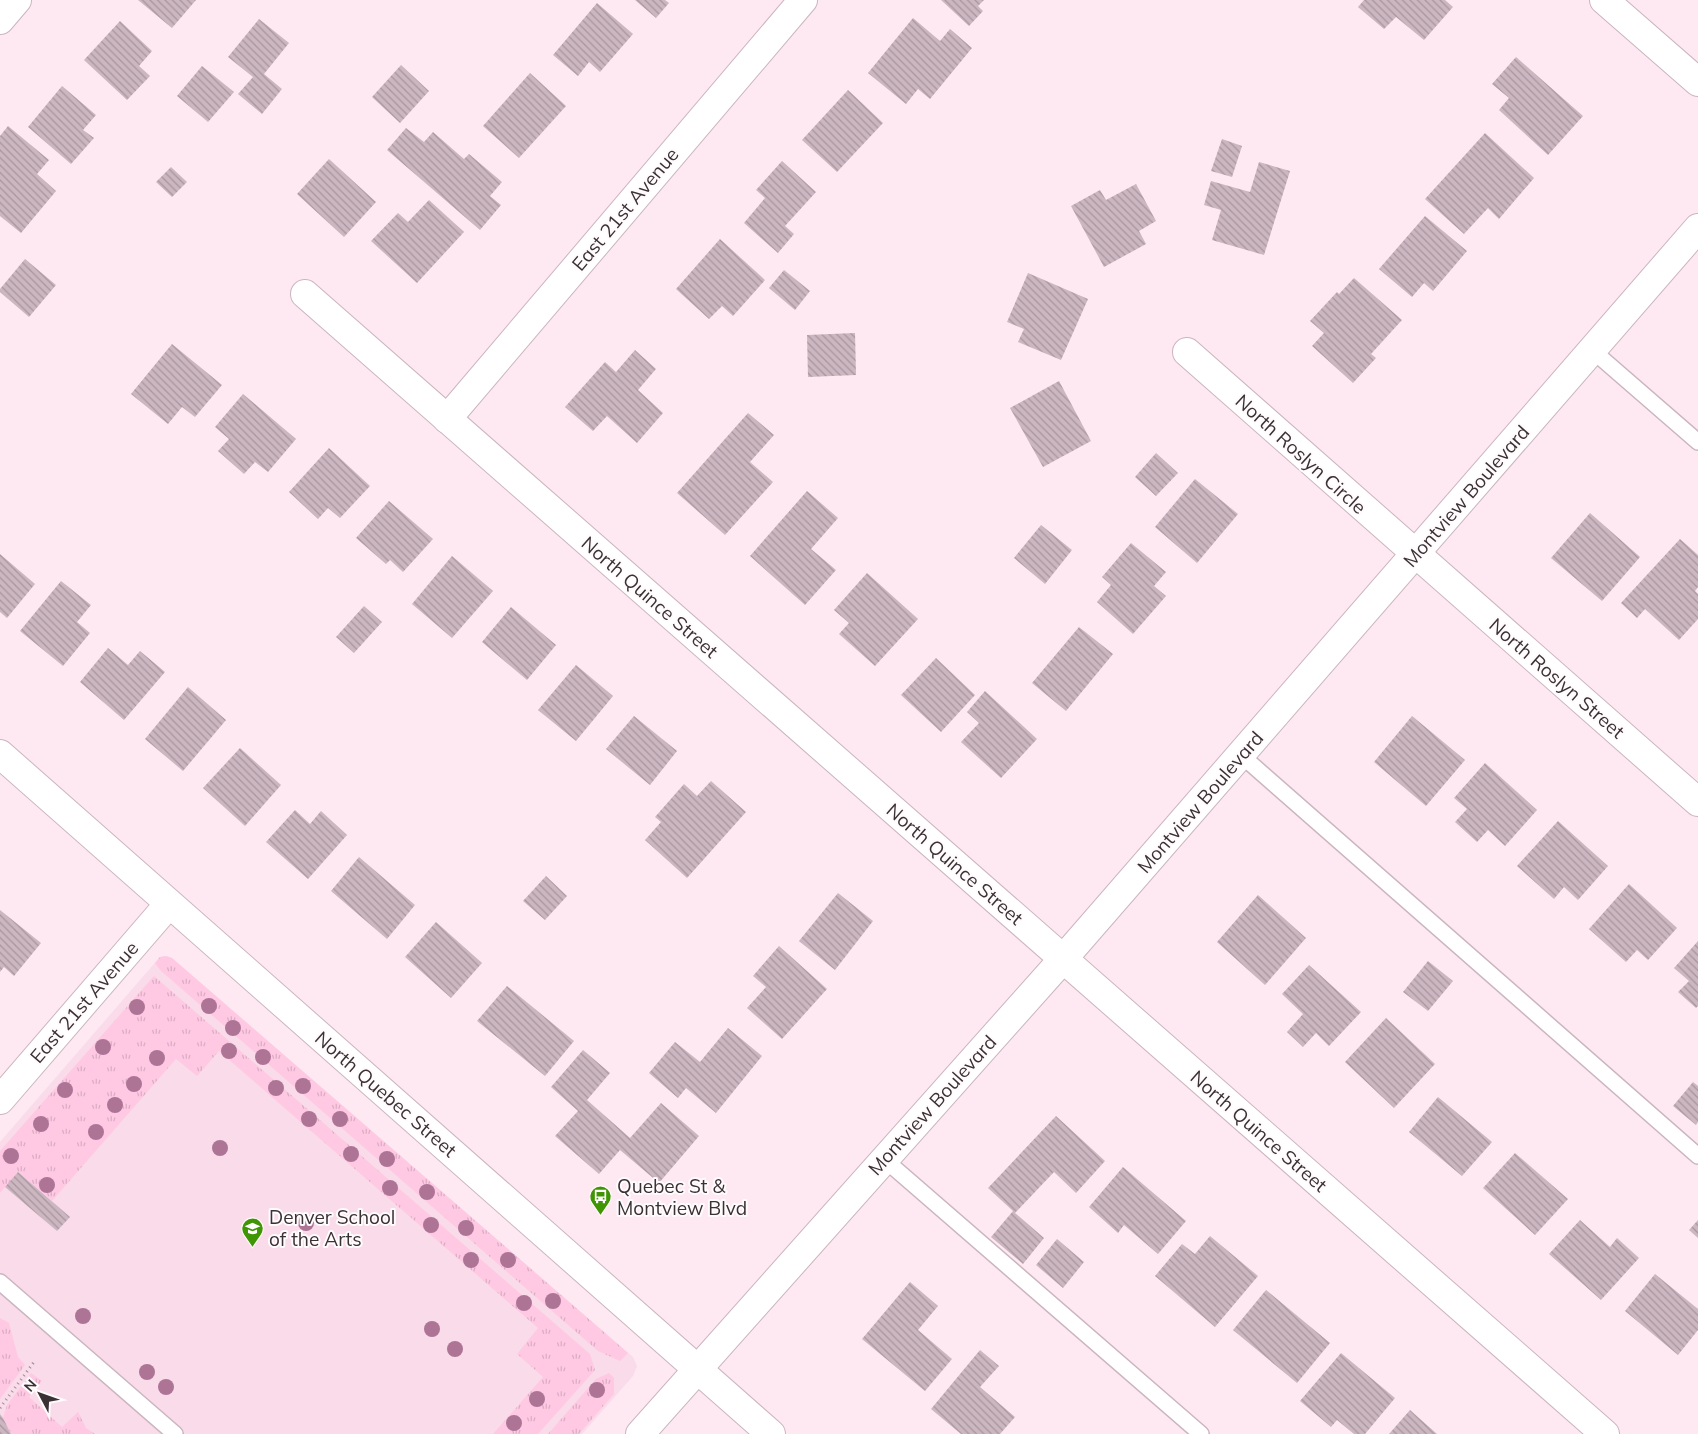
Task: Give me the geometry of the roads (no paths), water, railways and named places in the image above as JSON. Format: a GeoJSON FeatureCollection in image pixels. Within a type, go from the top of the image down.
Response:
{"type":"FeatureCollection","features":[{"type":"Feature","properties":{"kind":"street"},"geometry":{"type":"LineString","coordinates":[[0,20],[17,0]]}},
{"type":"Feature","properties":{"kind":"street","name":"East 21st Avenue"},"geometry":{"type":"LineString","coordinates":[[447,419],[804,0]]}},
{"type":"Feature","properties":{"kind":"street"},"geometry":{"type":"LineString","coordinates":[[1604,0],[1698,82]]}},
{"type":"Feature","properties":{"kind":"street","name":"Montview Boulevard"},"geometry":{"type":"LineString","coordinates":[[640,1434],[1063,959],[1698,228]]}},
{"type":"Feature","properties":{"kind":"street","name":"North Quince Street"},"geometry":{"type":"LineString","coordinates":[[305,294],[1605,1434]]}},
{"type":"Feature","properties":{"kind":"street","name":"North Roslyn Circle"},"geometry":{"type":"LineString","coordinates":[[1187,352],[1415,555]]}},
{"type":"Feature","properties":{"kind":"street","name":"North Roslyn Street"},"geometry":{"type":"LineString","coordinates":[[1415,555],[1698,802]]}},
{"type":"Feature","properties":{"kind":"street","name":"North Quebec Street"},"geometry":{"type":"LineString","coordinates":[[0,754],[771,1434]]}},
{"type":"Feature","properties":{"kind":"street","name":"East 21st Avenue"},"geometry":{"type":"LineString","coordinates":[[0,1100],[169,904]]}},
{"type":"Feature","properties":{"kind":"lane"},"geometry":{"type":"LineString","coordinates":[[1592,350],[1698,442]]}},
{"type":"Feature","properties":{"kind":"lane"},"geometry":{"type":"LineString","coordinates":[[1241,755],[1698,1156]]}},
{"type":"Feature","properties":{"kind":"lane"},"geometry":{"type":"LineString","coordinates":[[884,1159],[1201,1434]]}},
{"type":"Feature","properties":{"kind":"lane"},"geometry":{"type":"LineString","coordinates":[[0,1282],[175,1434]]}},
{"type":"Feature","properties":{"kind":"place","name":"Quebec St & Montview Blvd"},"geometry":{"type":"Point","coordinates":[601,1216]}},
{"type":"Feature","properties":{"kind":"place","name":"Denver School of the Arts"},"geometry":{"type":"Point","coordinates":[253,1247]}}]}
